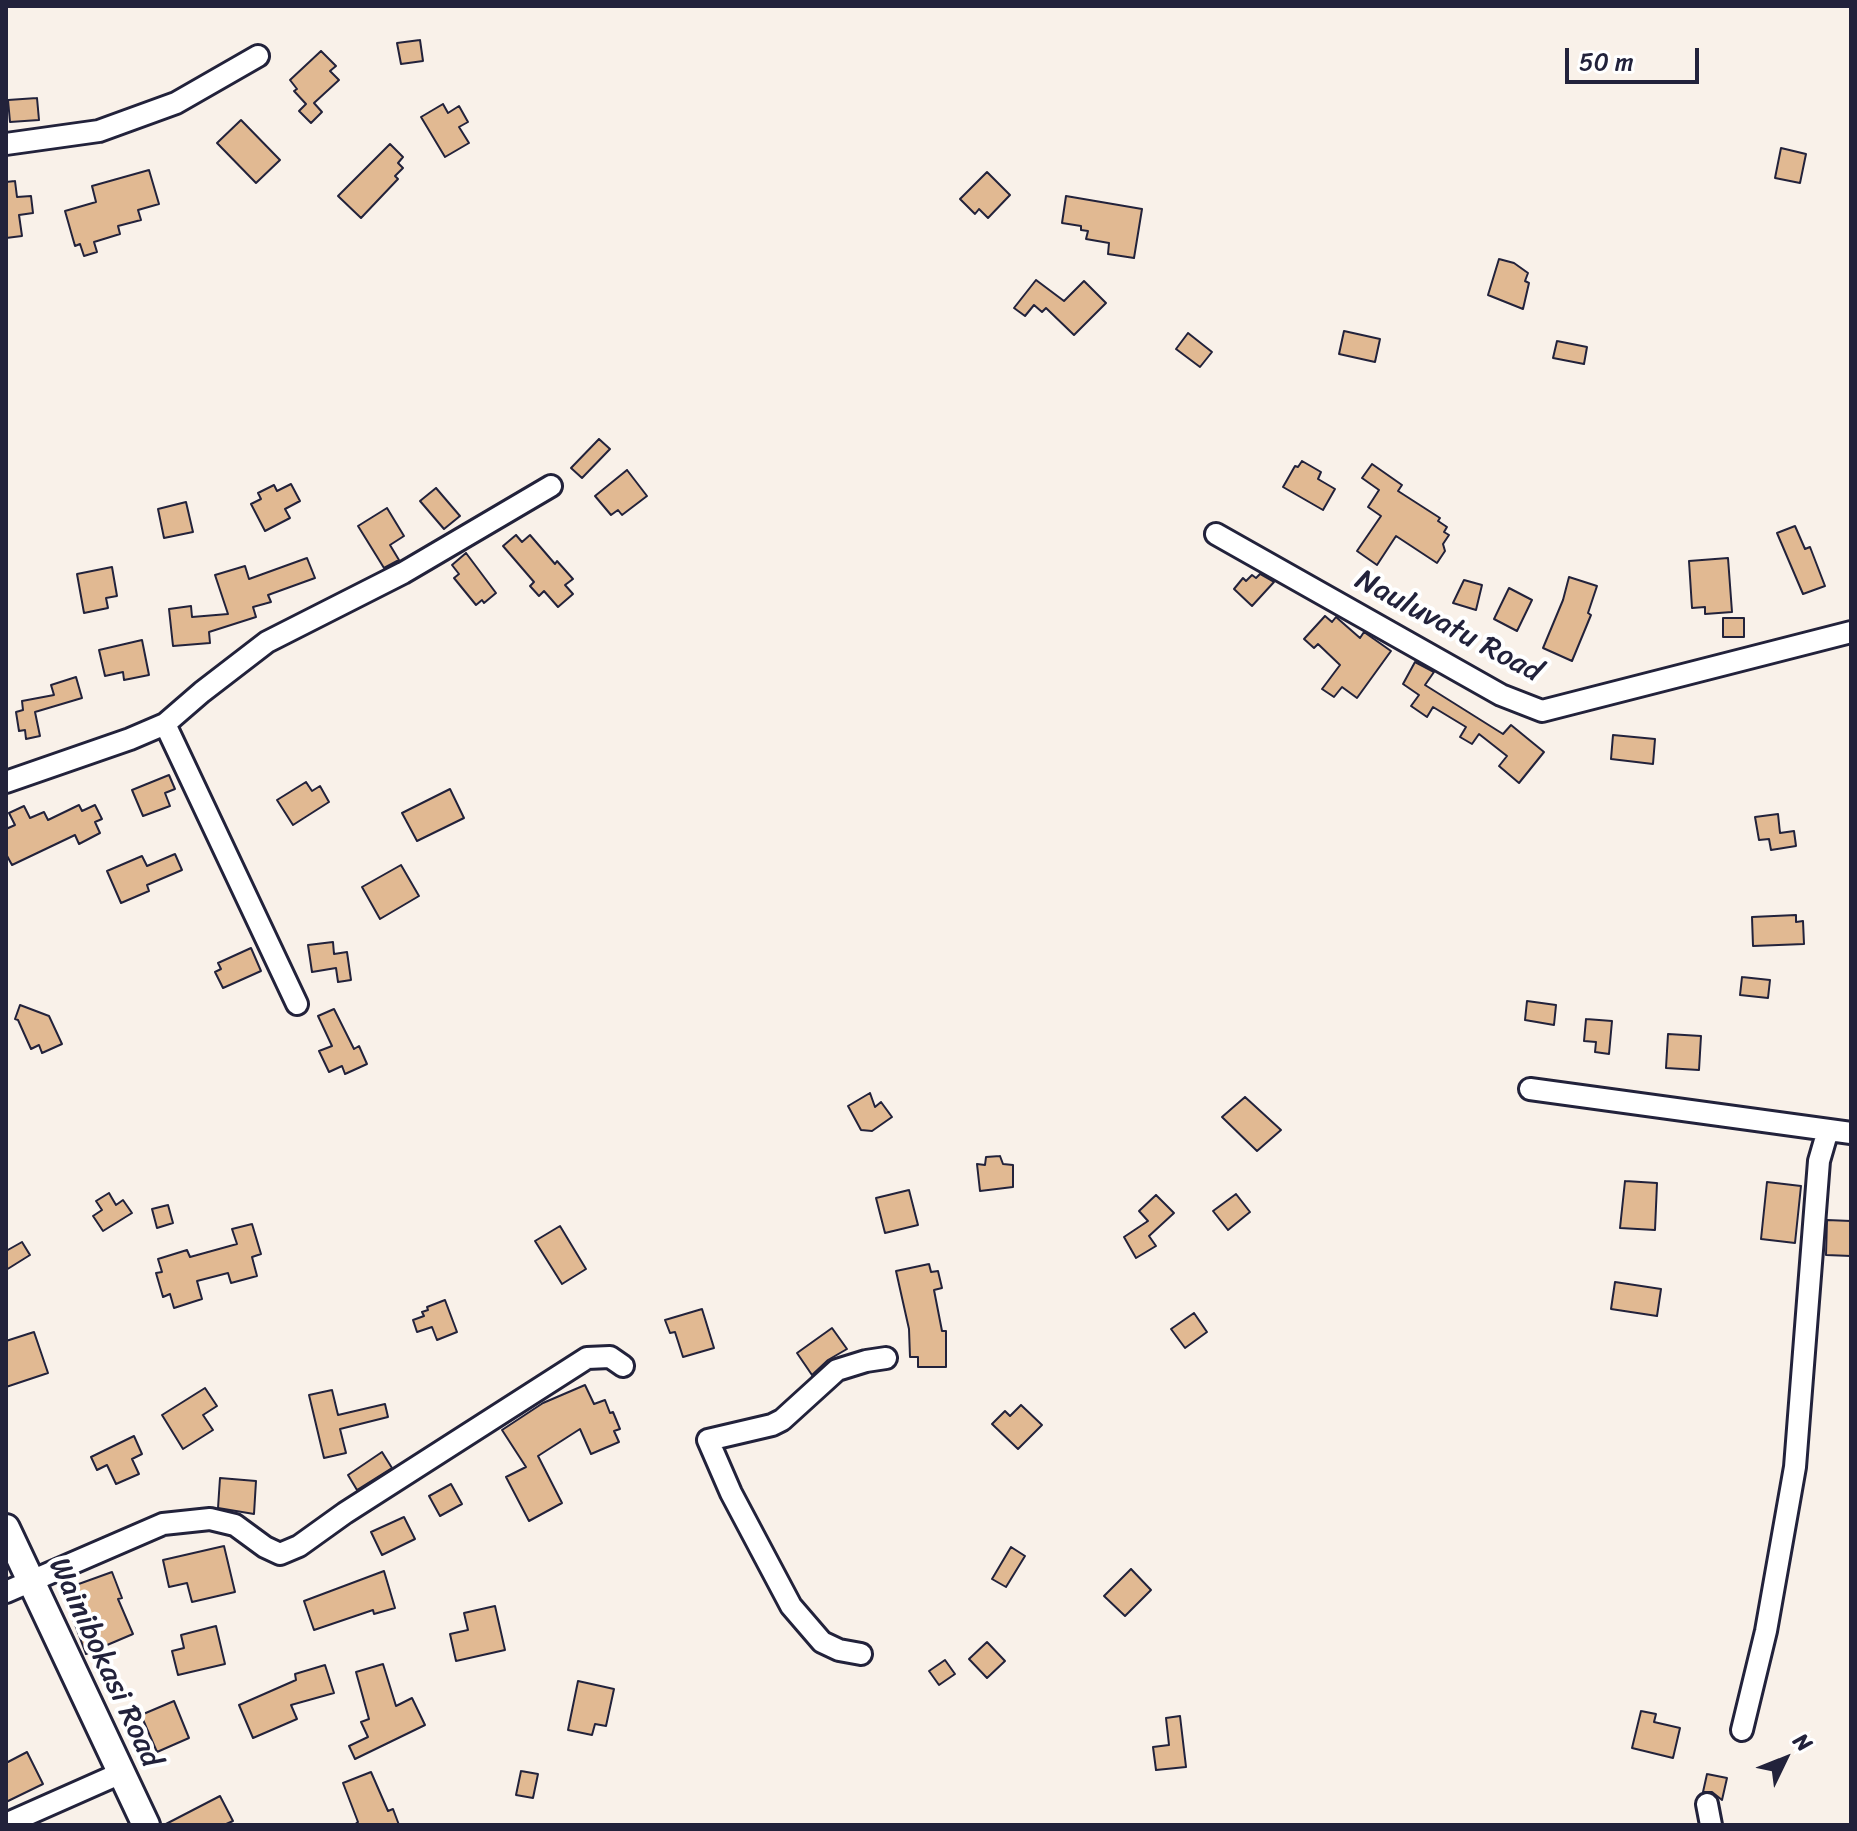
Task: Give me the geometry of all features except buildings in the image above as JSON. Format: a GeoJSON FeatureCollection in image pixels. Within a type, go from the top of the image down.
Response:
{"type":"FeatureCollection","features":[{"type":"Feature","properties":{"kind":"main road","name":"Wainibokasi Road"},"geometry":{"type":"LineString","coordinates":[[6,1528],[15,1574],[146,1825]]}},
{"type":"Feature","properties":{"kind":"street"},"geometry":{"type":"LineString","coordinates":[[6,144],[99,131],[176,103],[258,56]]}},
{"type":"Feature","properties":{"kind":"street"},"geometry":{"type":"LineString","coordinates":[[6,782],[165,724],[267,642],[403,573],[551,486]]}},
{"type":"Feature","properties":{"kind":"street","name":"Nauluvatu Road"},"geometry":{"type":"LineString","coordinates":[[1216,534],[1501,695],[1542,711],[1851,632]]}},
{"type":"Feature","properties":{"kind":"street"},"geometry":{"type":"LineString","coordinates":[[165,724],[297,1004]]}},
{"type":"Feature","properties":{"kind":"street"},"geometry":{"type":"LineString","coordinates":[[1530,1089],[1828,1130],[1850,1127]]}},
{"type":"Feature","properties":{"kind":"street"},"geometry":{"type":"LineString","coordinates":[[1742,1730],[1766,1631],[1795,1467],[1819,1161],[1828,1130]]}},
{"type":"Feature","properties":{"kind":"street"},"geometry":{"type":"LineString","coordinates":[[15,1574],[163,1524],[210,1519],[235,1525],[280,1554],[299,1546],[345,1513],[587,1358],[610,1357],[623,1366]]}},
{"type":"Feature","properties":{"kind":"street"},"geometry":{"type":"LineString","coordinates":[[861,1654],[839,1650],[822,1642],[791,1606],[731,1493],[708,1440],[772,1425],[782,1420],[837,1370],[886,1358]]}},
{"type":"Feature","properties":{"kind":"street"},"geometry":{"type":"LineString","coordinates":[[6,1824],[121,1773]]}},
{"type":"Feature","properties":{"kind":"street"},"geometry":{"type":"LineString","coordinates":[[1707,1804],[1711,1825]]}}]}
